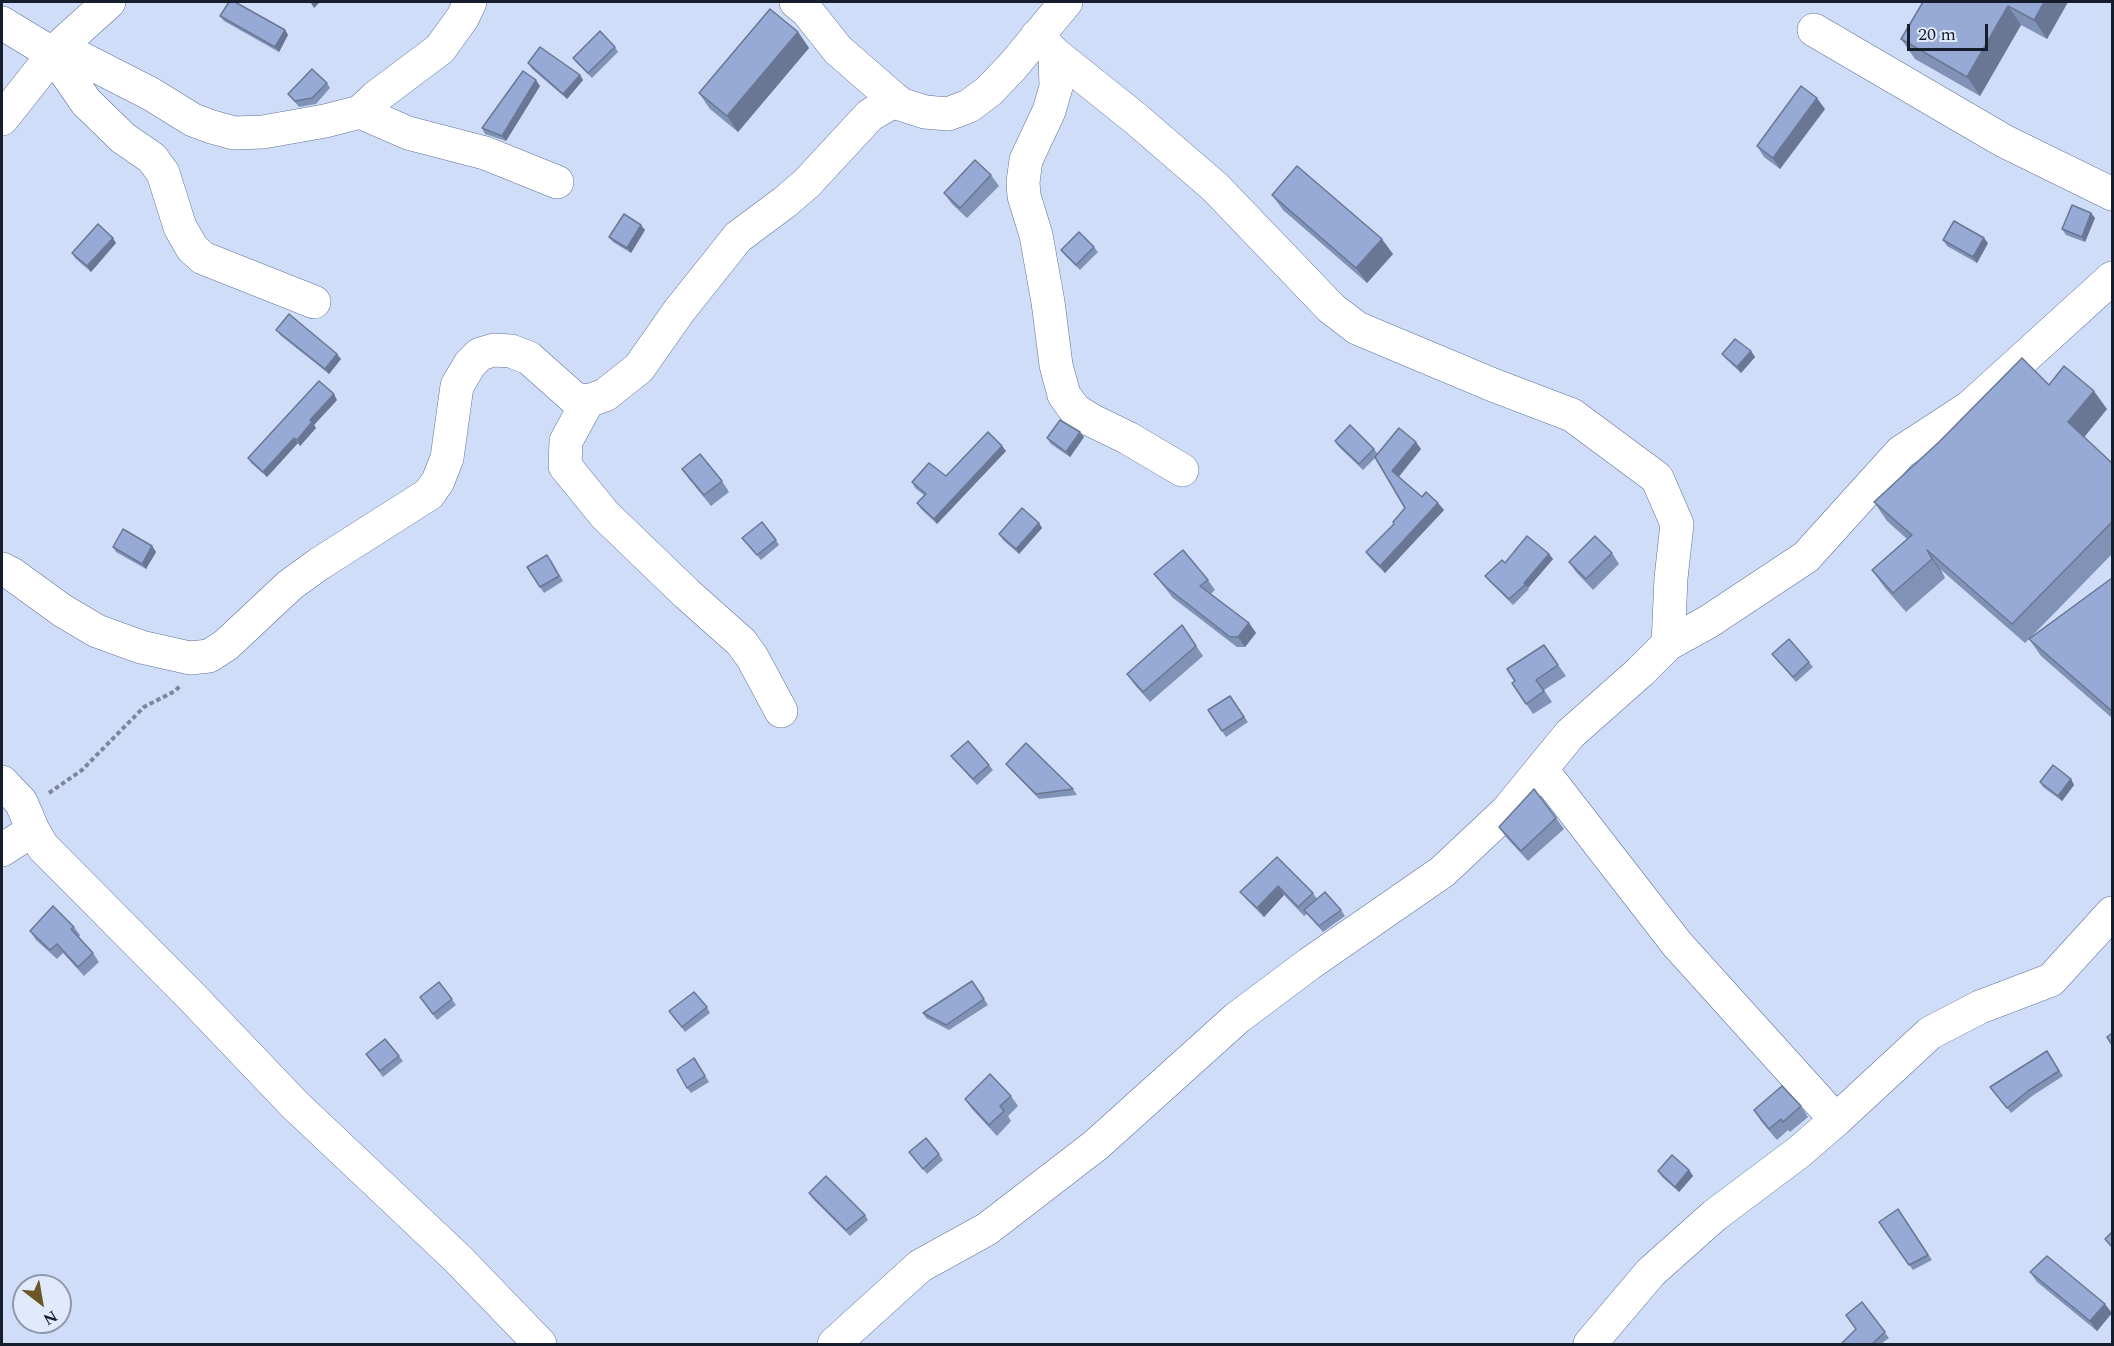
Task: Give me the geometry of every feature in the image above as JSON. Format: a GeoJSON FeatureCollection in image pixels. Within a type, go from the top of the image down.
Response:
{"type":"FeatureCollection","features":[{"type":"Feature","properties":{"kind":"street"},"geometry":{"type":"LineString","coordinates":[[2,119],[56,51],[109,2]]}},
{"type":"Feature","properties":{"kind":"street"},"geometry":{"type":"LineString","coordinates":[[2,23],[56,51],[151,94],[193,120],[234,133],[263,132],[360,112],[376,97],[440,49],[463,17],[470,2]]}},
{"type":"Feature","properties":{"kind":"street"},"geometry":{"type":"LineString","coordinates":[[796,2],[807,11],[838,50],[900,104],[925,112],[948,114],[969,106],[989,91],[1004,75],[1046,45],[1066,2]]}},
{"type":"Feature","properties":{"kind":"street"},"geometry":{"type":"LineString","coordinates":[[1814,30],[2004,141],[2112,194]]}},
{"type":"Feature","properties":{"kind":"street"},"geometry":{"type":"LineString","coordinates":[[1046,45],[1056,87],[1049,111],[1026,160],[1023,182],[1024,196],[1036,236],[1056,365],[1064,396],[1075,410],[1182,470]]}},
{"type":"Feature","properties":{"kind":"street"},"geometry":{"type":"LineString","coordinates":[[1046,45],[1215,187],[1331,308],[1357,328],[1493,385],[1572,415],[1657,478],[1677,524],[1671,578],[1668,644]]}},
{"type":"Feature","properties":{"kind":"street"},"geometry":{"type":"LineString","coordinates":[[56,51],[86,102],[123,138],[152,158],[163,173],[180,227],[192,248],[203,258],[314,302]]}},
{"type":"Feature","properties":{"kind":"street"},"geometry":{"type":"LineString","coordinates":[[2,569],[63,611],[97,631],[141,647],[170,654],[190,658],[209,656],[226,645],[290,585],[429,494],[438,481],[447,458],[457,386],[470,364],[480,354],[494,350],[511,351],[529,358],[575,399],[588,401],[605,395],[639,368],[679,311],[738,237],[807,183],[870,115],[896,100]]}},
{"type":"Feature","properties":{"kind":"street"},"geometry":{"type":"LineString","coordinates":[[360,112],[408,133],[484,153],[557,182]]}},
{"type":"Feature","properties":{"kind":"street"},"geometry":{"type":"LineString","coordinates":[[834,1344],[920,1266],[987,1229],[1096,1145],[1237,1018],[1309,964],[1442,872],[1507,811],[1570,734],[1668,644],[1708,622],[1806,557],[1901,452],[1970,407],[2112,278]]}},
{"type":"Feature","properties":{"kind":"street"},"geometry":{"type":"LineString","coordinates":[[588,401],[566,441],[565,466],[605,515],[741,642],[752,657],[781,711]]}},
{"type":"Feature","properties":{"kind":"street"},"geometry":{"type":"LineString","coordinates":[[1542,770],[1677,944],[1836,1120]]}},
{"type":"Feature","properties":{"kind":"street"},"geometry":{"type":"LineString","coordinates":[[2,782],[21,802],[43,847],[295,1105],[458,1259],[540,1344]]}},
{"type":"Feature","properties":{"kind":"street"},"geometry":{"type":"LineString","coordinates":[[2,850],[33,830]]}},
{"type":"Feature","properties":{"kind":"street"},"geometry":{"type":"LineString","coordinates":[[1590,1344],[1651,1272],[1714,1215],[1799,1152],[1930,1033],[1980,1007],[2051,980],[2112,913]]}},
{"type":"Feature","properties":{"kind":"path"},"geometry":{"type":"LineString","coordinates":[[43,799],[57,786],[82,770],[144,707],[175,691],[209,656]]}},
{"type":"Feature","properties":{"kind":"building"},"geometry":{"type":"Polygon","coordinates":[[[229,2],[235,2],[285,30],[275,47],[220,16],[229,2]]]}},
{"type":"Feature","properties":{"kind":"building"},"geometry":{"type":"Polygon","coordinates":[[[1923,2],[2044,2],[2034,20],[2008,6],[1967,77],[1901,39],[1923,2]]]}},
{"type":"Feature","properties":{"kind":"building"},"geometry":{"type":"Polygon","coordinates":[[[770,9],[798,32],[727,116],[699,93],[770,9]]]}},
{"type":"Feature","properties":{"kind":"building"},"geometry":{"type":"Polygon","coordinates":[[[600,31],[615,47],[588,73],[573,58],[600,31]]]}},
{"type":"Feature","properties":{"kind":"building"},"geometry":{"type":"Polygon","coordinates":[[[540,47],[580,75],[563,94],[528,63],[540,47]]]}},
{"type":"Feature","properties":{"kind":"building"},"geometry":{"type":"Polygon","coordinates":[[[312,69],[327,83],[312,98],[295,101],[288,94],[312,69]]]}},
{"type":"Feature","properties":{"kind":"building"},"geometry":{"type":"Polygon","coordinates":[[[523,71],[536,80],[502,136],[482,128],[523,71]]]}},
{"type":"Feature","properties":{"kind":"building"},"geometry":{"type":"Polygon","coordinates":[[[1801,86],[1817,98],[1773,158],[1757,146],[1801,86]]]}},
{"type":"Feature","properties":{"kind":"building"},"geometry":{"type":"Polygon","coordinates":[[[975,160],[991,175],[960,208],[944,193],[975,160]]]}},
{"type":"Feature","properties":{"kind":"building"},"geometry":{"type":"Polygon","coordinates":[[[1297,166],[1382,239],[1356,268],[1272,195],[1297,166]]]}},
{"type":"Feature","properties":{"kind":"building"},"geometry":{"type":"Polygon","coordinates":[[[2072,205],[2091,213],[2082,237],[2062,229],[2072,205]]]}},
{"type":"Feature","properties":{"kind":"building"},"geometry":{"type":"Polygon","coordinates":[[[624,214],[641,225],[627,248],[609,237],[624,214]]]}},
{"type":"Feature","properties":{"kind":"building"},"geometry":{"type":"Polygon","coordinates":[[[1954,221],[1984,238],[1973,257],[1943,240],[1954,221]]]}},
{"type":"Feature","properties":{"kind":"building"},"geometry":{"type":"Polygon","coordinates":[[[98,224],[113,238],[87,266],[72,253],[98,224]]]}},
{"type":"Feature","properties":{"kind":"building"},"geometry":{"type":"Polygon","coordinates":[[[1079,232],[1094,247],[1076,265],[1061,250],[1079,232]]]}},
{"type":"Feature","properties":{"kind":"building"},"geometry":{"type":"Polygon","coordinates":[[[289,314],[337,354],[325,369],[276,330],[289,314]]]}},
{"type":"Feature","properties":{"kind":"building"},"geometry":{"type":"Polygon","coordinates":[[[1735,339],[1751,351],[1737,367],[1722,354],[1735,339]]]}},
{"type":"Feature","properties":{"kind":"building"},"geometry":{"type":"Polygon","coordinates":[[[2022,358],[2049,385],[2064,366],[2094,391],[2068,422],[2112,463],[2112,522],[2012,624],[1927,550],[1932,559],[1893,593],[1872,570],[1912,535],[1874,502],[1939,442],[2022,358]]]}},
{"type":"Feature","properties":{"kind":"building"},"geometry":{"type":"Polygon","coordinates":[[[319,381],[334,394],[310,420],[312,422],[297,440],[294,438],[263,472],[248,458],[319,381]]]}},
{"type":"Feature","properties":{"kind":"building"},"geometry":{"type":"Polygon","coordinates":[[[1060,420],[1080,432],[1066,452],[1047,438],[1060,420]]]}},
{"type":"Feature","properties":{"kind":"building"},"geometry":{"type":"Polygon","coordinates":[[[1350,425],[1374,449],[1359,464],[1335,441],[1350,425]]]}},
{"type":"Feature","properties":{"kind":"building"},"geometry":{"type":"Polygon","coordinates":[[[1399,428],[1416,442],[1392,471],[1422,497],[1426,492],[1438,503],[1380,566],[1366,552],[1394,524],[1393,522],[1405,508],[1375,457],[1399,428]]]}},
{"type":"Feature","properties":{"kind":"building"},"geometry":{"type":"Polygon","coordinates":[[[988,432],[1002,446],[934,519],[917,503],[926,494],[912,482],[929,463],[946,476],[988,432]]]}},
{"type":"Feature","properties":{"kind":"building"},"geometry":{"type":"Polygon","coordinates":[[[700,454],[722,481],[704,495],[682,469],[700,454]]]}},
{"type":"Feature","properties":{"kind":"building"},"geometry":{"type":"Polygon","coordinates":[[[1022,508],[1039,523],[1016,549],[999,534],[1022,508]]]}},
{"type":"Feature","properties":{"kind":"building"},"geometry":{"type":"Polygon","coordinates":[[[762,522],[776,540],[757,555],[742,538],[762,522]]]}},
{"type":"Feature","properties":{"kind":"building"},"geometry":{"type":"Polygon","coordinates":[[[123,529],[152,546],[142,564],[113,547],[123,529]]]}},
{"type":"Feature","properties":{"kind":"building"},"geometry":{"type":"Polygon","coordinates":[[[1527,536],[1549,554],[1524,583],[1526,584],[1509,599],[1485,576],[1502,560],[1505,563],[1527,536]]]}},
{"type":"Feature","properties":{"kind":"building"},"geometry":{"type":"Polygon","coordinates":[[[1595,536],[1612,553],[1586,579],[1569,562],[1595,536]]]}},
{"type":"Feature","properties":{"kind":"building"},"geometry":{"type":"Polygon","coordinates":[[[1183,550],[1208,580],[1200,586],[1249,623],[1238,637],[1230,637],[1166,587],[1154,574],[1183,550]]]}},
{"type":"Feature","properties":{"kind":"building"},"geometry":{"type":"Polygon","coordinates":[[[547,555],[559,576],[540,587],[527,567],[547,555]]]}},
{"type":"Feature","properties":{"kind":"building"},"geometry":{"type":"Polygon","coordinates":[[[2112,578],[2112,711],[2029,639],[2112,578]]]}},
{"type":"Feature","properties":{"kind":"building"},"geometry":{"type":"Polygon","coordinates":[[[1182,625],[1196,646],[1143,692],[1127,674],[1182,625]]]}},
{"type":"Feature","properties":{"kind":"building"},"geometry":{"type":"Polygon","coordinates":[[[1789,639],[1809,662],[1793,677],[1772,654],[1789,639]]]}},
{"type":"Feature","properties":{"kind":"building"},"geometry":{"type":"Polygon","coordinates":[[[1544,645],[1558,665],[1536,680],[1544,691],[1526,704],[1512,683],[1515,681],[1507,669],[1544,645]]]}},
{"type":"Feature","properties":{"kind":"building"},"geometry":{"type":"Polygon","coordinates":[[[1230,696],[1244,717],[1222,731],[1208,710],[1230,696]]]}},
{"type":"Feature","properties":{"kind":"building"},"geometry":{"type":"Polygon","coordinates":[[[968,741],[989,765],[973,779],[951,756],[968,741]]]}},
{"type":"Feature","properties":{"kind":"building"},"geometry":{"type":"Polygon","coordinates":[[[1026,743],[1073,789],[1036,794],[1006,764],[1026,743]]]}},
{"type":"Feature","properties":{"kind":"building"},"geometry":{"type":"Polygon","coordinates":[[[2053,765],[2071,779],[2058,796],[2040,782],[2053,765]]]}},
{"type":"Feature","properties":{"kind":"building"},"geometry":{"type":"Polygon","coordinates":[[[1534,789],[1556,818],[1521,851],[1499,827],[1534,789]]]}},
{"type":"Feature","properties":{"kind":"building"},"geometry":{"type":"Polygon","coordinates":[[[1277,857],[1313,893],[1298,907],[1278,886],[1257,908],[1240,892],[1277,857]]]}},
{"type":"Feature","properties":{"kind":"building"},"geometry":{"type":"Polygon","coordinates":[[[1325,892],[1341,910],[1319,926],[1304,910],[1325,892]]]}},
{"type":"Feature","properties":{"kind":"building"},"geometry":{"type":"Polygon","coordinates":[[[53,906],[74,927],[71,929],[93,953],[78,967],[57,944],[50,950],[30,931],[53,906]]]}},
{"type":"Feature","properties":{"kind":"building"},"geometry":{"type":"Polygon","coordinates":[[[972,981],[984,999],[946,1025],[923,1013],[972,981]]]}},
{"type":"Feature","properties":{"kind":"building"},"geometry":{"type":"Polygon","coordinates":[[[439,982],[452,999],[433,1014],[420,997],[439,982]]]}},
{"type":"Feature","properties":{"kind":"building"},"geometry":{"type":"Polygon","coordinates":[[[694,992],[707,1007],[682,1027],[669,1011],[694,992]]]}},
{"type":"Feature","properties":{"kind":"building"},"geometry":{"type":"Polygon","coordinates":[[[2112,1033],[2112,1045],[2107,1037],[2112,1033]]]}},
{"type":"Feature","properties":{"kind":"building"},"geometry":{"type":"Polygon","coordinates":[[[385,1039],[399,1056],[380,1071],[366,1054],[385,1039]]]}},
{"type":"Feature","properties":{"kind":"building"},"geometry":{"type":"Polygon","coordinates":[[[2047,1051],[2059,1071],[2007,1108],[1990,1087],[2047,1051]]]}},
{"type":"Feature","properties":{"kind":"building"},"geometry":{"type":"Polygon","coordinates":[[[694,1058],[705,1076],[687,1088],[677,1070],[694,1058]]]}},
{"type":"Feature","properties":{"kind":"building"},"geometry":{"type":"Polygon","coordinates":[[[990,1074],[1011,1096],[1000,1106],[1004,1111],[989,1125],[965,1099],[990,1074]]]}},
{"type":"Feature","properties":{"kind":"building"},"geometry":{"type":"Polygon","coordinates":[[[1782,1086],[1801,1106],[1783,1122],[1781,1119],[1769,1129],[1754,1110],[1782,1086]]]}},
{"type":"Feature","properties":{"kind":"building"},"geometry":{"type":"Polygon","coordinates":[[[926,1138],[939,1154],[923,1169],[909,1152],[926,1138]]]}},
{"type":"Feature","properties":{"kind":"building"},"geometry":{"type":"Polygon","coordinates":[[[1672,1155],[1689,1170],[1675,1187],[1658,1171],[1672,1155]]]}},
{"type":"Feature","properties":{"kind":"building"},"geometry":{"type":"Polygon","coordinates":[[[826,1176],[865,1215],[846,1230],[809,1193],[826,1176]]]}},
{"type":"Feature","properties":{"kind":"building"},"geometry":{"type":"Polygon","coordinates":[[[1898,1209],[1928,1255],[1909,1265],[1879,1222],[1898,1209]]]}},
{"type":"Feature","properties":{"kind":"building"},"geometry":{"type":"Polygon","coordinates":[[[2112,1232],[2112,1247],[2105,1239],[2112,1232]]]}},
{"type":"Feature","properties":{"kind":"building"},"geometry":{"type":"Polygon","coordinates":[[[2047,1256],[2105,1304],[2090,1321],[2030,1272],[2047,1256]]]}},
{"type":"Feature","properties":{"kind":"building"},"geometry":{"type":"Polygon","coordinates":[[[1862,1302],[1885,1332],[1872,1344],[1841,1344],[1856,1329],[1846,1315],[1862,1302]]]}}]}
